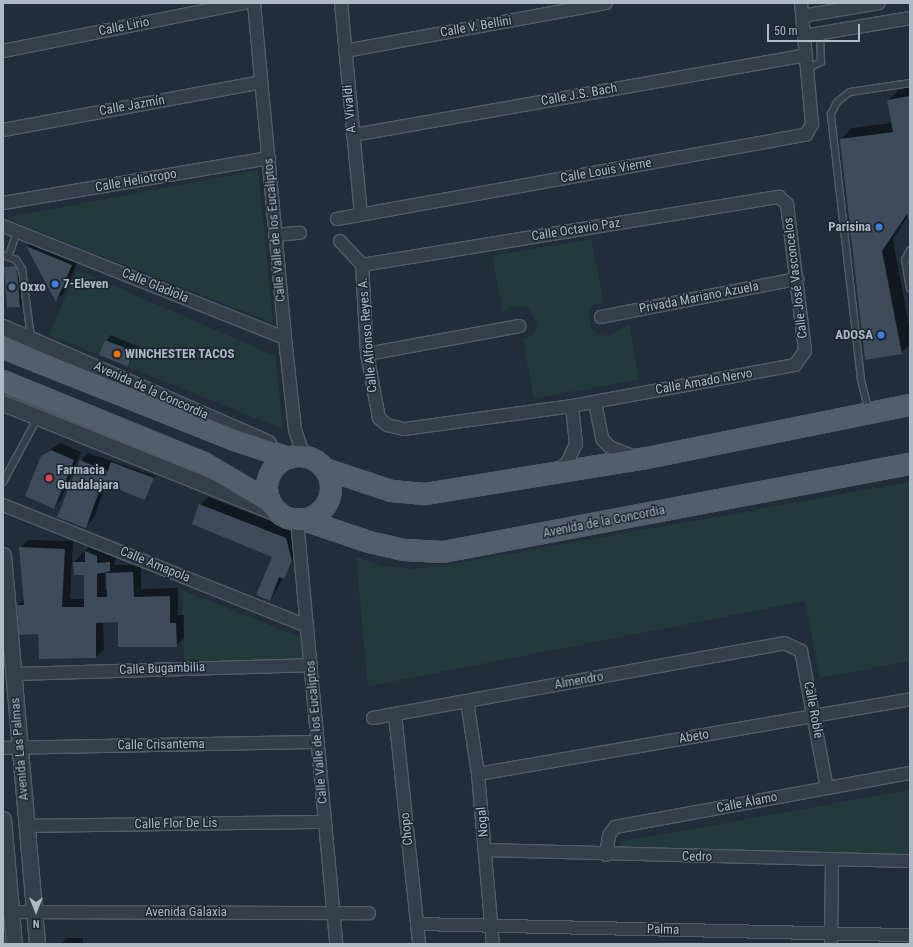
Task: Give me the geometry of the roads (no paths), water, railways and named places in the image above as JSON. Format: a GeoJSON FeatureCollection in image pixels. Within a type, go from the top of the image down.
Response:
{"type":"FeatureCollection","features":[{"type":"Feature","properties":{"kind":"main road","name":"Avenida de la Concordia"},"geometry":{"type":"LineString","coordinates":[[3,348],[234,440],[297,457]]}},
{"type":"Feature","properties":{"kind":"main road","name":"Avenida de la Concordia"},"geometry":{"type":"LineString","coordinates":[[3,381],[204,463],[287,514],[369,542],[404,550],[443,552],[910,464]]}},
{"type":"Feature","properties":{"kind":"main road"},"geometry":{"type":"LineString","coordinates":[[325,469],[329,478],[329,498],[316,514],[287,514],[267,492],[272,471],[297,457],[325,469],[391,491],[425,494],[642,459],[910,405]]}},
{"type":"Feature","properties":{"kind":"street","name":"Calle Lirio"},"geometry":{"type":"LineString","coordinates":[[3,51],[244,3]]}},
{"type":"Feature","properties":{"kind":"street","name":"Calle Valle de los Eucaliptos"},"geometry":{"type":"LineString","coordinates":[[254,3],[297,457]]}},
{"type":"Feature","properties":{"kind":"street","name":"A. Vivaldi"},"geometry":{"type":"LineString","coordinates":[[341,3],[361,214]]}},
{"type":"Feature","properties":{"kind":"street","name":"Calle V. Bellini"},"geometry":{"type":"LineString","coordinates":[[345,51],[606,3]]}},
{"type":"Feature","properties":{"kind":"street","name":"Calle Louis Vierne"},"geometry":{"type":"LineString","coordinates":[[337,219],[806,135],[812,124],[801,3]]}},
{"type":"Feature","properties":{"kind":"street"},"geometry":{"type":"LineString","coordinates":[[802,16],[819,8],[879,3]]}},
{"type":"Feature","properties":{"kind":"street"},"geometry":{"type":"LineString","coordinates":[[819,8],[820,33]]}},
{"type":"Feature","properties":{"kind":"street"},"geometry":{"type":"LineString","coordinates":[[804,36],[910,18]]}},
{"type":"Feature","properties":{"kind":"street","name":"Calle J.S. Bach"},"geometry":{"type":"LineString","coordinates":[[353,135],[806,55]]}},
{"type":"Feature","properties":{"kind":"street","name":"Calle Jazmín"},"geometry":{"type":"LineString","coordinates":[[3,130],[261,82]]}},
{"type":"Feature","properties":{"kind":"street","name":"Calle Heliotropo"},"geometry":{"type":"LineString","coordinates":[[3,203],[269,158]]}},
{"type":"Feature","properties":{"kind":"street","name":"Calle Octavio Paz"},"geometry":{"type":"LineString","coordinates":[[362,265],[779,198],[787,204]]}},
{"type":"Feature","properties":{"kind":"street","name":"Calle José Vasconcelos"},"geometry":{"type":"LineString","coordinates":[[787,204],[798,279],[805,351]]}},
{"type":"Feature","properties":{"kind":"street","name":"Calle Gladiola"},"geometry":{"type":"LineString","coordinates":[[3,226],[285,338]]}},
{"type":"Feature","properties":{"kind":"street"},"geometry":{"type":"LineString","coordinates":[[276,235],[300,233]]}},
{"type":"Feature","properties":{"kind":"street"},"geometry":{"type":"LineString","coordinates":[[340,240],[362,265]]}},
{"type":"Feature","properties":{"kind":"street","name":"Calle Alfonso Reyes A."},"geometry":{"type":"LineString","coordinates":[[362,265],[367,354],[374,406],[387,425]]}},
{"type":"Feature","properties":{"kind":"street","name":"Privada Mariano Azuela"},"geometry":{"type":"LineString","coordinates":[[601,317],[798,279]]}},
{"type":"Feature","properties":{"kind":"street"},"geometry":{"type":"LineString","coordinates":[[367,354],[519,326]]}},
{"type":"Feature","properties":{"kind":"street","name":"Avenida de la Concordia"},"geometry":{"type":"LineString","coordinates":[[3,327],[297,457]]}},
{"type":"Feature","properties":{"kind":"street","name":"Calle Amado Nervo"},"geometry":{"type":"LineString","coordinates":[[387,425],[404,429],[595,402],[795,365],[805,351]]}},
{"type":"Feature","properties":{"kind":"street"},"geometry":{"type":"LineString","coordinates":[[595,402],[602,439],[610,447],[642,459]]}},
{"type":"Feature","properties":{"kind":"street","name":"Avenida de la Concordia"},"geometry":{"type":"LineString","coordinates":[[3,403],[287,514]]}},
{"type":"Feature","properties":{"kind":"street"},"geometry":{"type":"LineString","coordinates":[[552,474],[567,463],[575,449],[572,406]]}},
{"type":"Feature","properties":{"kind":"street","name":"Calle Amapola"},"geometry":{"type":"LineString","coordinates":[[3,505],[307,626]]}},
{"type":"Feature","properties":{"kind":"street","name":"Calle Valle de los Eucaliptos"},"geometry":{"type":"LineString","coordinates":[[287,514],[307,626],[336,944]]}},
{"type":"Feature","properties":{"kind":"street","name":"Avenida Las Palmas"},"geometry":{"type":"LineString","coordinates":[[3,554],[37,944]]}},
{"type":"Feature","properties":{"kind":"street","name":"Almendro"},"geometry":{"type":"LineString","coordinates":[[373,718],[784,643]]}},
{"type":"Feature","properties":{"kind":"street","name":"Calle Roble"},"geometry":{"type":"LineString","coordinates":[[784,643],[801,651],[827,788]]}},
{"type":"Feature","properties":{"kind":"street","name":"Calle Bugambilia"},"geometry":{"type":"LineString","coordinates":[[13,674],[311,665]]}},
{"type":"Feature","properties":{"kind":"street","name":"Abeto"},"geometry":{"type":"LineString","coordinates":[[478,774],[910,699]]}},
{"type":"Feature","properties":{"kind":"street","name":"Nogal"},"geometry":{"type":"LineString","coordinates":[[467,701],[478,774],[493,944]]}},
{"type":"Feature","properties":{"kind":"street","name":"Chopo"},"geometry":{"type":"LineString","coordinates":[[395,714],[419,944]]}},
{"type":"Feature","properties":{"kind":"street","name":"Calle Crisantema"},"geometry":{"type":"LineString","coordinates":[[3,748],[318,742]]}},
{"type":"Feature","properties":{"kind":"street","name":"Calle Álamo"},"geometry":{"type":"LineString","coordinates":[[606,855],[609,835],[615,827],[910,773]]}},
{"type":"Feature","properties":{"kind":"street","name":"Calle Flor De Lis"},"geometry":{"type":"LineString","coordinates":[[27,826],[325,822]]}},
{"type":"Feature","properties":{"kind":"street"},"geometry":{"type":"LineString","coordinates":[[3,824],[7,912],[14,944]]}},
{"type":"Feature","properties":{"kind":"street","name":"Cedro"},"geometry":{"type":"LineString","coordinates":[[485,850],[606,855],[910,861]]}},
{"type":"Feature","properties":{"kind":"street"},"geometry":{"type":"LineString","coordinates":[[831,939],[832,859]]}},
{"type":"Feature","properties":{"kind":"street","name":"Avenida Galaxia"},"geometry":{"type":"LineString","coordinates":[[7,912],[369,913]]}},
{"type":"Feature","properties":{"kind":"street","name":"Palma"},"geometry":{"type":"LineString","coordinates":[[417,924],[831,939],[910,935]]}},
{"type":"Feature","properties":{"kind":"lane"},"geometry":{"type":"LineString","coordinates":[[807,69],[821,62],[820,33]]}},
{"type":"Feature","properties":{"kind":"lane"},"geometry":{"type":"LineString","coordinates":[[870,413],[861,379],[831,114],[837,102],[850,92],[910,83]]}},
{"type":"Feature","properties":{"kind":"lane"},"geometry":{"type":"LineString","coordinates":[[17,232],[6,255],[22,269],[31,339]]}},
{"type":"Feature","properties":{"kind":"lane"},"geometry":{"type":"LineString","coordinates":[[910,250],[905,260],[910,289]]}},
{"type":"Feature","properties":{"kind":"lane"},"geometry":{"type":"LineString","coordinates":[[3,482],[38,417]]}},
{"type":"Feature","properties":{"kind":"place","name":"Parisina"},"geometry":{"type":"Point","coordinates":[879,227]}},
{"type":"Feature","properties":{"kind":"place","name":"7-Eleven"},"geometry":{"type":"Point","coordinates":[55,284]}},
{"type":"Feature","properties":{"kind":"place","name":"Oxxo"},"geometry":{"type":"Point","coordinates":[12,287]}},
{"type":"Feature","properties":{"kind":"place","name":"ADOSA"},"geometry":{"type":"Point","coordinates":[881,335]}},
{"type":"Feature","properties":{"kind":"place","name":"WINCHESTER TACOS"},"geometry":{"type":"Point","coordinates":[117,354]}},
{"type":"Feature","properties":{"kind":"place","name":"Farmacia Guadalajara"},"geometry":{"type":"Point","coordinates":[49,478]}}]}
